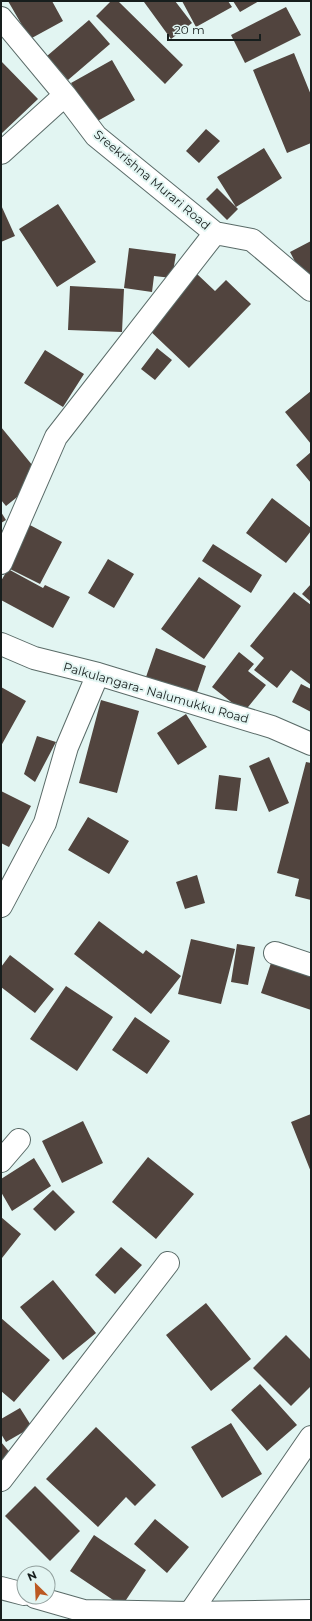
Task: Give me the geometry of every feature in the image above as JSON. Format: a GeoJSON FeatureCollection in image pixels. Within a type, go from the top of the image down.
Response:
{"type":"FeatureCollection","features":[{"type":"Feature","properties":{"kind":"street","name":"Sreekrishna Murari Road"},"geometry":{"type":"LineString","coordinates":[[1,18],[65,95],[96,136],[215,233],[252,240],[311,290]]}},
{"type":"Feature","properties":{"kind":"street"},"geometry":{"type":"LineString","coordinates":[[1,154],[65,95]]}},
{"type":"Feature","properties":{"kind":"street"},"geometry":{"type":"LineString","coordinates":[[1,563],[56,437],[215,233]]}},
{"type":"Feature","properties":{"kind":"street","name":"Palkulangara- Nalumukku Road"},"geometry":{"type":"LineString","coordinates":[[1,644],[34,658],[98,674],[272,727],[311,744]]}},
{"type":"Feature","properties":{"kind":"street"},"geometry":{"type":"LineString","coordinates":[[2,903],[45,823],[67,747],[98,674]]}},
{"type":"Feature","properties":{"kind":"street"},"geometry":{"type":"LineString","coordinates":[[275,954],[311,965]]}},
{"type":"Feature","properties":{"kind":"street"},"geometry":{"type":"LineString","coordinates":[[1,1161],[19,1140]]}},
{"type":"Feature","properties":{"kind":"street"},"geometry":{"type":"LineString","coordinates":[[1,1480],[168,1263]]}},
{"type":"Feature","properties":{"kind":"street"},"geometry":{"type":"LineString","coordinates":[[190,1616],[311,1437]]}},
{"type":"Feature","properties":{"kind":"street"},"geometry":{"type":"LineString","coordinates":[[1,1588],[16,1592]]}},
{"type":"Feature","properties":{"kind":"street"},"geometry":{"type":"LineString","coordinates":[[56,1603],[84,1610],[190,1616],[311,1611]]}},
{"type":"Feature","properties":{"kind":"building"},"geometry":{"type":"Polygon","coordinates":[[[8,1],[52,1],[63,21],[30,39],[8,1]]]}},
{"type":"Feature","properties":{"kind":"building"},"geometry":{"type":"Polygon","coordinates":[[[111,1],[118,1],[183,65],[165,84],[96,16],[111,1]]]}},
{"type":"Feature","properties":{"kind":"building"},"geometry":{"type":"Polygon","coordinates":[[[175,1],[192,23],[171,39],[144,2],[175,1]]]}},
{"type":"Feature","properties":{"kind":"building"},"geometry":{"type":"Polygon","coordinates":[[[182,1],[228,1],[232,7],[196,27],[182,1]]]}},
{"type":"Feature","properties":{"kind":"building"},"geometry":{"type":"Polygon","coordinates":[[[233,1],[259,1],[240,12],[233,1]]]}},
{"type":"Feature","properties":{"kind":"building"},"geometry":{"type":"Polygon","coordinates":[[[286,7],[301,35],[245,63],[231,35],[286,7]]]}},
{"type":"Feature","properties":{"kind":"building"},"geometry":{"type":"Polygon","coordinates":[[[89,20],[110,44],[68,80],[47,56],[89,20]]]}},
{"type":"Feature","properties":{"kind":"building"},"geometry":{"type":"Polygon","coordinates":[[[294,53],[311,95],[311,143],[287,153],[253,70],[294,53]]]}},
{"type":"Feature","properties":{"kind":"building"},"geometry":{"type":"Polygon","coordinates":[[[112,60],[135,100],[94,123],[71,83],[112,60]]]}},
{"type":"Feature","properties":{"kind":"building"},"geometry":{"type":"Polygon","coordinates":[[[1,61],[38,99],[1,134],[1,61]]]}},
{"type":"Feature","properties":{"kind":"building"},"geometry":{"type":"Polygon","coordinates":[[[206,129],[220,141],[199,163],[186,151],[206,129]]]}},
{"type":"Feature","properties":{"kind":"building"},"geometry":{"type":"Polygon","coordinates":[[[264,148],[282,178],[236,207],[217,177],[264,148]]]}},
{"type":"Feature","properties":{"kind":"building"},"geometry":{"type":"Polygon","coordinates":[[[217,188],[238,209],[227,220],[206,199],[217,188]]]}},
{"type":"Feature","properties":{"kind":"building"},"geometry":{"type":"Polygon","coordinates":[[[58,204],[96,262],[57,287],[19,229],[58,204]]]}},
{"type":"Feature","properties":{"kind":"building"},"geometry":{"type":"Polygon","coordinates":[[[1,205],[15,236],[1,242],[1,205]]]}},
{"type":"Feature","properties":{"kind":"building"},"geometry":{"type":"Polygon","coordinates":[[[311,241],[311,292],[290,252],[311,241]]]}},
{"type":"Feature","properties":{"kind":"building"},"geometry":{"type":"Polygon","coordinates":[[[129,248],[176,254],[172,278],[154,276],[152,292],[124,288],[129,248]]]}},
{"type":"Feature","properties":{"kind":"building"},"geometry":{"type":"Polygon","coordinates":[[[197,274],[215,291],[226,280],[251,304],[189,368],[146,327],[197,274]]]}},
{"type":"Feature","properties":{"kind":"building"},"geometry":{"type":"Polygon","coordinates":[[[70,286],[124,289],[122,332],[68,330],[70,286]]]}},
{"type":"Feature","properties":{"kind":"building"},"geometry":{"type":"Polygon","coordinates":[[[157,348],[172,360],[155,380],[141,369],[157,348]]]}},
{"type":"Feature","properties":{"kind":"building"},"geometry":{"type":"Polygon","coordinates":[[[45,350],[84,374],[63,407],[24,383],[45,350]]]}},
{"type":"Feature","properties":{"kind":"building"},"geometry":{"type":"Polygon","coordinates":[[[311,391],[311,444],[285,412],[311,391]]]}},
{"type":"Feature","properties":{"kind":"building"},"geometry":{"type":"Polygon","coordinates":[[[1,427],[42,477],[6,506],[1,500],[1,427]]]}},
{"type":"Feature","properties":{"kind":"building"},"geometry":{"type":"Polygon","coordinates":[[[311,452],[311,483],[296,465],[311,452]]]}},
{"type":"Feature","properties":{"kind":"building"},"geometry":{"type":"Polygon","coordinates":[[[272,498],[311,528],[311,531],[286,563],[246,533],[272,498]]]}},
{"type":"Feature","properties":{"kind":"building"},"geometry":{"type":"Polygon","coordinates":[[[1,512],[6,520],[1,523],[1,512]]]}},
{"type":"Feature","properties":{"kind":"building"},"geometry":{"type":"Polygon","coordinates":[[[28,524],[62,542],[40,584],[6,567],[28,524]]]}},
{"type":"Feature","properties":{"kind":"building"},"geometry":{"type":"Polygon","coordinates":[[[213,544],[262,575],[251,593],[202,561],[213,544]]]}},
{"type":"Feature","properties":{"kind":"building"},"geometry":{"type":"Polygon","coordinates":[[[108,559],[134,574],[114,608],[88,593],[108,559]]]}},
{"type":"Feature","properties":{"kind":"building"},"geometry":{"type":"Polygon","coordinates":[[[8,569],[43,588],[45,585],[70,597],[53,628],[1,600],[1,581],[8,569]]]}},
{"type":"Feature","properties":{"kind":"building"},"geometry":{"type":"Polygon","coordinates":[[[199,577],[241,606],[204,659],[161,629],[199,577]]]}},
{"type":"Feature","properties":{"kind":"building"},"geometry":{"type":"Polygon","coordinates":[[[311,584],[311,602],[302,594],[311,584]]]}},
{"type":"Feature","properties":{"kind":"building"},"geometry":{"type":"Polygon","coordinates":[[[294,592],[311,605],[311,685],[291,670],[277,688],[254,670],[264,658],[250,646],[294,592]]]}},
{"type":"Feature","properties":{"kind":"building"},"geometry":{"type":"Polygon","coordinates":[[[156,648],[206,666],[196,695],[146,677],[156,648]]]}},
{"type":"Feature","properties":{"kind":"building"},"geometry":{"type":"Polygon","coordinates":[[[239,652],[254,664],[248,671],[266,685],[244,712],[212,687],[239,652]]]}},
{"type":"Feature","properties":{"kind":"building"},"geometry":{"type":"Polygon","coordinates":[[[301,684],[311,689],[311,712],[292,702],[301,684]]]}},
{"type":"Feature","properties":{"kind":"building"},"geometry":{"type":"Polygon","coordinates":[[[1,687],[26,701],[1,746],[1,687]]]}},
{"type":"Feature","properties":{"kind":"building"},"geometry":{"type":"Polygon","coordinates":[[[101,700],[139,711],[117,793],[79,783],[101,700]]]}},
{"type":"Feature","properties":{"kind":"building"},"geometry":{"type":"Polygon","coordinates":[[[186,714],[207,747],[178,765],[157,733],[186,714]]]}},
{"type":"Feature","properties":{"kind":"building"},"geometry":{"type":"Polygon","coordinates":[[[37,736],[56,742],[35,782],[24,774],[37,736]]]}},
{"type":"Feature","properties":{"kind":"building"},"geometry":{"type":"Polygon","coordinates":[[[269,757],[289,803],[269,812],[249,766],[269,757]]]}},
{"type":"Feature","properties":{"kind":"building"},"geometry":{"type":"Polygon","coordinates":[[[306,762],[311,763],[311,900],[295,896],[299,879],[277,873],[306,762]]]}},
{"type":"Feature","properties":{"kind":"building"},"geometry":{"type":"Polygon","coordinates":[[[219,775],[241,778],[237,811],[215,809],[219,775]]]}},
{"type":"Feature","properties":{"kind":"building"},"geometry":{"type":"Polygon","coordinates":[[[1,791],[31,806],[9,847],[1,843],[1,791]]]}},
{"type":"Feature","properties":{"kind":"building"},"geometry":{"type":"Polygon","coordinates":[[[88,817],[129,841],[109,874],[68,850],[88,817]]]}},
{"type":"Feature","properties":{"kind":"building"},"geometry":{"type":"Polygon","coordinates":[[[197,875],[205,903],[185,909],[176,882],[197,875]]]}},
{"type":"Feature","properties":{"kind":"building"},"geometry":{"type":"Polygon","coordinates":[[[99,921],[143,954],[146,950],[181,976],[151,1014],[74,954],[99,921]]]}},
{"type":"Feature","properties":{"kind":"building"},"geometry":{"type":"Polygon","coordinates":[[[191,939],[235,949],[221,1004],[178,994],[191,939]]]}},
{"type":"Feature","properties":{"kind":"building"},"geometry":{"type":"Polygon","coordinates":[[[237,944],[255,947],[248,985],[231,982],[237,944]]]}},
{"type":"Feature","properties":{"kind":"building"},"geometry":{"type":"Polygon","coordinates":[[[10,955],[54,989],[35,1013],[1,987],[1,967],[10,955]]]}},
{"type":"Feature","properties":{"kind":"building"},"geometry":{"type":"Polygon","coordinates":[[[272,960],[311,974],[311,1010],[261,993],[272,960]]]}},
{"type":"Feature","properties":{"kind":"building"},"geometry":{"type":"Polygon","coordinates":[[[66,986],[113,1017],[77,1071],[30,1039],[66,986]]]}},
{"type":"Feature","properties":{"kind":"building"},"geometry":{"type":"Polygon","coordinates":[[[135,1017],[170,1041],[147,1074],[112,1050],[135,1017]]]}},
{"type":"Feature","properties":{"kind":"building"},"geometry":{"type":"Polygon","coordinates":[[[311,1114],[311,1172],[291,1122],[311,1114]]]}},
{"type":"Feature","properties":{"kind":"building"},"geometry":{"type":"Polygon","coordinates":[[[83,1121],[103,1163],[62,1183],[42,1141],[83,1121]]]}},
{"type":"Feature","properties":{"kind":"building"},"geometry":{"type":"Polygon","coordinates":[[[148,1157],[194,1194],[156,1239],[112,1202],[148,1157]]]}},
{"type":"Feature","properties":{"kind":"building"},"geometry":{"type":"Polygon","coordinates":[[[34,1158],[51,1186],[12,1211],[1,1192],[1,1179],[34,1158]]]}},
{"type":"Feature","properties":{"kind":"building"},"geometry":{"type":"Polygon","coordinates":[[[53,1190],[75,1212],[55,1231],[33,1209],[53,1190]]]}},
{"type":"Feature","properties":{"kind":"building"},"geometry":{"type":"Polygon","coordinates":[[[1,1217],[21,1234],[2,1258],[1,1256],[1,1217]]]}},
{"type":"Feature","properties":{"kind":"building"},"geometry":{"type":"Polygon","coordinates":[[[121,1247],[142,1265],[115,1294],[95,1275],[121,1247]]]}},
{"type":"Feature","properties":{"kind":"building"},"geometry":{"type":"Polygon","coordinates":[[[53,1280],[96,1333],[63,1360],[20,1307],[53,1280]]]}},
{"type":"Feature","properties":{"kind":"building"},"geometry":{"type":"Polygon","coordinates":[[[206,1303],[251,1359],[211,1391],[166,1335],[206,1303]]]}},
{"type":"Feature","properties":{"kind":"building"},"geometry":{"type":"Polygon","coordinates":[[[1,1318],[50,1360],[14,1402],[1,1391],[1,1318]]]}},
{"type":"Feature","properties":{"kind":"building"},"geometry":{"type":"Polygon","coordinates":[[[286,1335],[311,1360],[311,1386],[291,1406],[253,1368],[286,1335]]]}},
{"type":"Feature","properties":{"kind":"building"},"geometry":{"type":"Polygon","coordinates":[[[260,1384],[297,1425],[267,1451],[231,1410],[260,1384]]]}},
{"type":"Feature","properties":{"kind":"building"},"geometry":{"type":"Polygon","coordinates":[[[20,1408],[32,1427],[6,1442],[1,1434],[1,1419],[20,1408]]]}},
{"type":"Feature","properties":{"kind":"building"},"geometry":{"type":"Polygon","coordinates":[[[231,1423],[262,1474],[222,1498],[191,1447],[231,1423]]]}},
{"type":"Feature","properties":{"kind":"building"},"geometry":{"type":"Polygon","coordinates":[[[96,1427],[156,1485],[135,1506],[126,1497],[98,1527],[46,1479],[96,1427]]]}},
{"type":"Feature","properties":{"kind":"building"},"geometry":{"type":"Polygon","coordinates":[[[1,1442],[11,1454],[1,1462],[1,1442]]]}},
{"type":"Feature","properties":{"kind":"building"},"geometry":{"type":"Polygon","coordinates":[[[35,1486],[80,1531],[50,1561],[5,1516],[35,1486]]]}},
{"type":"Feature","properties":{"kind":"building"},"geometry":{"type":"Polygon","coordinates":[[[155,1519],[189,1547],[167,1573],[134,1544],[155,1519]]]}},
{"type":"Feature","properties":{"kind":"building"},"geometry":{"type":"Polygon","coordinates":[[[94,1535],[146,1570],[122,1606],[70,1571],[94,1535]]]}}]}
